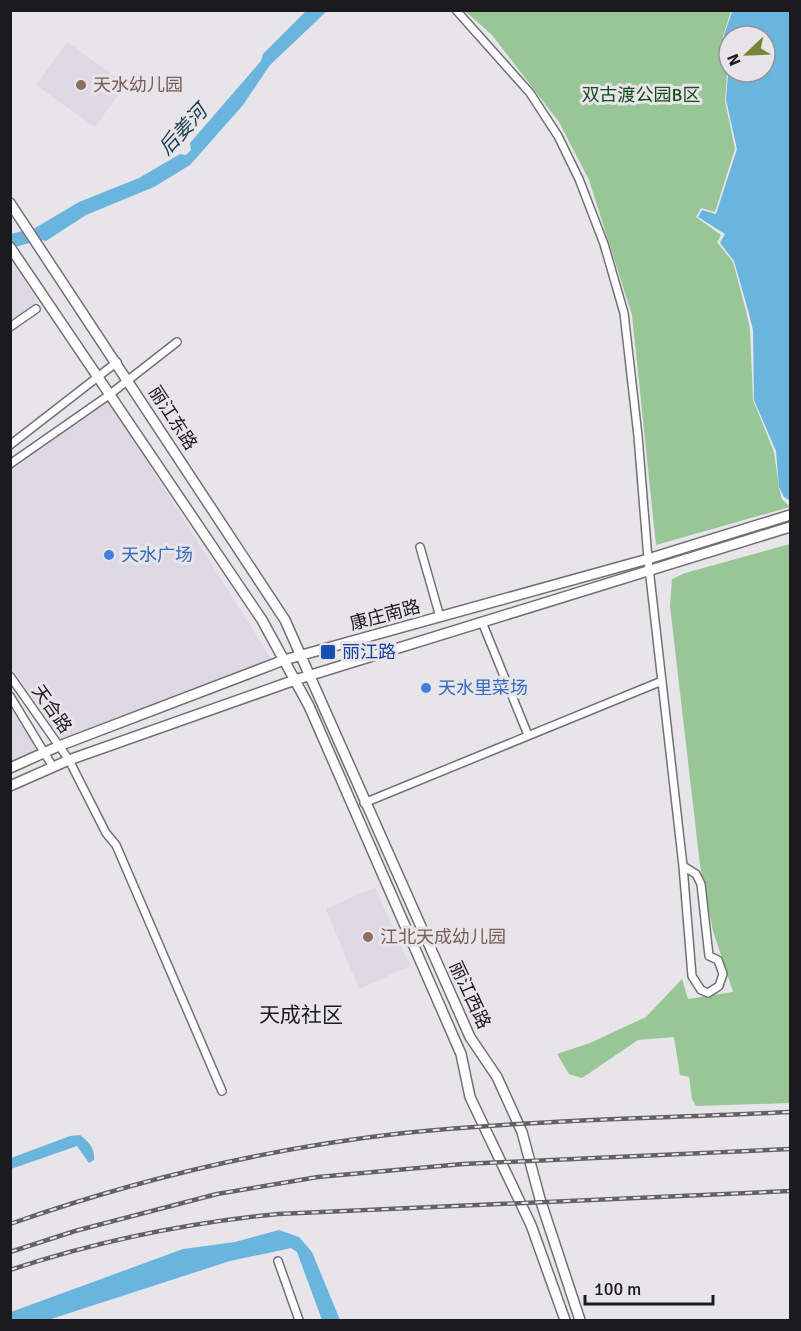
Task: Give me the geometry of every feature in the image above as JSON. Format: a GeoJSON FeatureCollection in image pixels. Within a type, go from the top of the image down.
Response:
{"type":"FeatureCollection","features":[{"type":"Feature","properties":{"kind":"main road","name":"丽江东路"},"geometry":{"type":"LineString","coordinates":[[12,206],[285,620],[300,656]]}},
{"type":"Feature","properties":{"kind":"main road"},"geometry":{"type":"LineString","coordinates":[[10,247],[262,620],[284,660]]}},
{"type":"Feature","properties":{"kind":"main road","name":"康庄南路"},"geometry":{"type":"LineString","coordinates":[[10,768],[59,746],[284,660],[648,559],[790,515]]}},
{"type":"Feature","properties":{"kind":"main road","name":"康庄南路"},"geometry":{"type":"LineString","coordinates":[[10,786],[69,760],[295,680],[790,527]]}},
{"type":"Feature","properties":{"kind":"main road","name":"丽江西路"},"geometry":{"type":"LineString","coordinates":[[300,656],[470,1037],[497,1077],[522,1132],[540,1199],[580,1320]]}},
{"type":"Feature","properties":{"kind":"main road","name":"丽江西路"},"geometry":{"type":"LineString","coordinates":[[284,660],[309,706],[461,1054],[470,1097],[531,1225],[565,1320]]}},
{"type":"Feature","properties":{"kind":"street"},"geometry":{"type":"LineString","coordinates":[[456,10],[530,93],[547,119],[579,179],[604,244],[624,313],[648,559],[683,866],[692,976],[701,990],[708,993],[719,986],[723,974],[718,960],[709,956],[701,884],[696,874],[683,866]]}},
{"type":"Feature","properties":{"kind":"street"},"geometry":{"type":"LineString","coordinates":[[10,327],[36,309]]}},
{"type":"Feature","properties":{"kind":"street"},"geometry":{"type":"LineString","coordinates":[[10,464],[109,394],[177,342]]}},
{"type":"Feature","properties":{"kind":"street"},"geometry":{"type":"LineString","coordinates":[[10,445],[117,362]]}},
{"type":"Feature","properties":{"kind":"street"},"geometry":{"type":"LineString","coordinates":[[420,547],[440,617]]}},
{"type":"Feature","properties":{"kind":"street"},"geometry":{"type":"LineString","coordinates":[[482,622],[528,735]]}},
{"type":"Feature","properties":{"kind":"street","name":"天合路"},"geometry":{"type":"LineString","coordinates":[[10,676],[69,760],[106,833],[116,845],[222,1091]]}},
{"type":"Feature","properties":{"kind":"street"},"geometry":{"type":"LineString","coordinates":[[364,803],[662,681]]}},
{"type":"Feature","properties":{"kind":"street","name":"天合路"},"geometry":{"type":"LineString","coordinates":[[10,696],[53,768]]}},
{"type":"Feature","properties":{"kind":"street"},"geometry":{"type":"LineString","coordinates":[[278,1262],[299,1320]]}},
{"type":"Feature","properties":{"kind":"shaded area","name":"天水幼儿园"},"geometry":{"type":"Polygon","coordinates":[[[67,42],[126,84],[95,127],[36,85],[67,42]]]}},
{"type":"Feature","properties":{"kind":"shaded area"},"geometry":{"type":"Polygon","coordinates":[[[11,261],[39,302],[10,321],[11,261]]]}},
{"type":"Feature","properties":{"kind":"shaded area"},"geometry":{"type":"Polygon","coordinates":[[[108,399],[273,662],[63,743],[11,666],[10,467],[108,399]]]}},
{"type":"Feature","properties":{"kind":"shaded area"},"geometry":{"type":"Polygon","coordinates":[[[10,708],[38,751],[11,762],[10,762],[10,708]]]}},
{"type":"Feature","properties":{"kind":"shaded area","name":"江北天成幼儿园"},"geometry":{"type":"Polygon","coordinates":[[[375,887],[410,966],[359,989],[326,909],[375,887]]]}},
{"type":"Feature","properties":{"kind":"green space","name":"双古渡公园B区"},"geometry":{"type":"Polygon","coordinates":[[[465,11],[731,11],[727,24],[717,24],[717,84],[726,84],[725,101],[735,149],[715,212],[701,208],[696,217],[721,235],[717,242],[733,262],[750,329],[753,400],[774,452],[782,499],[790,507],[656,545],[632,315],[589,180],[559,122],[492,35],[465,11]]]}},
{"type":"Feature","properties":{"kind":"green space"},"geometry":{"type":"Polygon","coordinates":[[[790,544],[790,1103],[696,1106],[692,1099],[689,1077],[680,1075],[674,1037],[638,1040],[582,1078],[569,1074],[557,1054],[590,1043],[646,1017],[682,979],[688,999],[733,992],[713,931],[700,865],[670,606],[672,579],[685,573],[790,544]]]}},
{"type":"Feature","properties":{"kind":"water"},"geometry":{"type":"Polygon","coordinates":[[[306,11],[327,11],[270,65],[243,105],[190,165],[154,187],[86,215],[46,241],[41,240],[11,248],[11,234],[35,228],[79,202],[139,178],[180,154],[186,155],[191,150],[190,143],[261,61],[263,54],[306,11]]]}},
{"type":"Feature","properties":{"kind":"water"},"geometry":{"type":"Polygon","coordinates":[[[790,11],[790,501],[784,497],[779,487],[776,451],[754,400],[753,330],[734,261],[720,243],[725,234],[698,217],[702,210],[716,214],[737,149],[726,100],[727,84],[777,84],[777,24],[728,24],[732,12],[790,11]]]}},
{"type":"Feature","properties":{"kind":"water"},"geometry":{"type":"Polygon","coordinates":[[[80,1135],[89,1143],[94,1152],[94,1160],[89,1163],[77,1146],[11,1169],[11,1158],[70,1136],[80,1135]]]}},
{"type":"Feature","properties":{"kind":"water"},"geometry":{"type":"Polygon","coordinates":[[[279,1230],[299,1237],[312,1252],[340,1320],[322,1320],[297,1252],[291,1248],[230,1261],[48,1320],[11,1320],[11,1312],[183,1249],[235,1242],[279,1230]]]}},
{"type":"Feature","properties":{"kind":"railway"},"geometry":{"type":"LineString","coordinates":[[10,1224],[155,1179],[303,1147],[354,1139],[501,1125],[790,1112]]}},
{"type":"Feature","properties":{"kind":"railway"},"geometry":{"type":"LineString","coordinates":[[10,1252],[75,1231],[217,1194],[318,1177],[463,1164],[790,1149]]}},
{"type":"Feature","properties":{"kind":"railway"},"geometry":{"type":"LineString","coordinates":[[10,1270],[76,1250],[143,1234],[210,1222],[278,1214],[790,1191]]}},
{"type":"Feature","properties":{"kind":"place","name":"天水幼儿园"},"geometry":{"type":"Point","coordinates":[81,85]}},
{"type":"Feature","properties":{"kind":"place","name":"天水广场"},"geometry":{"type":"Point","coordinates":[109,555]}},
{"type":"Feature","properties":{"kind":"place","name":"丽江路"},"geometry":{"type":"Point","coordinates":[328,652]}},
{"type":"Feature","properties":{"kind":"place","name":"天水里菜场"},"geometry":{"type":"Point","coordinates":[426,688]}},
{"type":"Feature","properties":{"kind":"place","name":"江北天成幼儿园"},"geometry":{"type":"Point","coordinates":[368,937]}},
{"type":"Feature","properties":{"kind":"district","name":"天成社区"},"geometry":{"type":"Point","coordinates":[301,1015]}},
{"type":"Feature","properties":{"kind":"water label","name":"后姜河"},"geometry":{"type":"Point","coordinates":[183,130]}}]}
